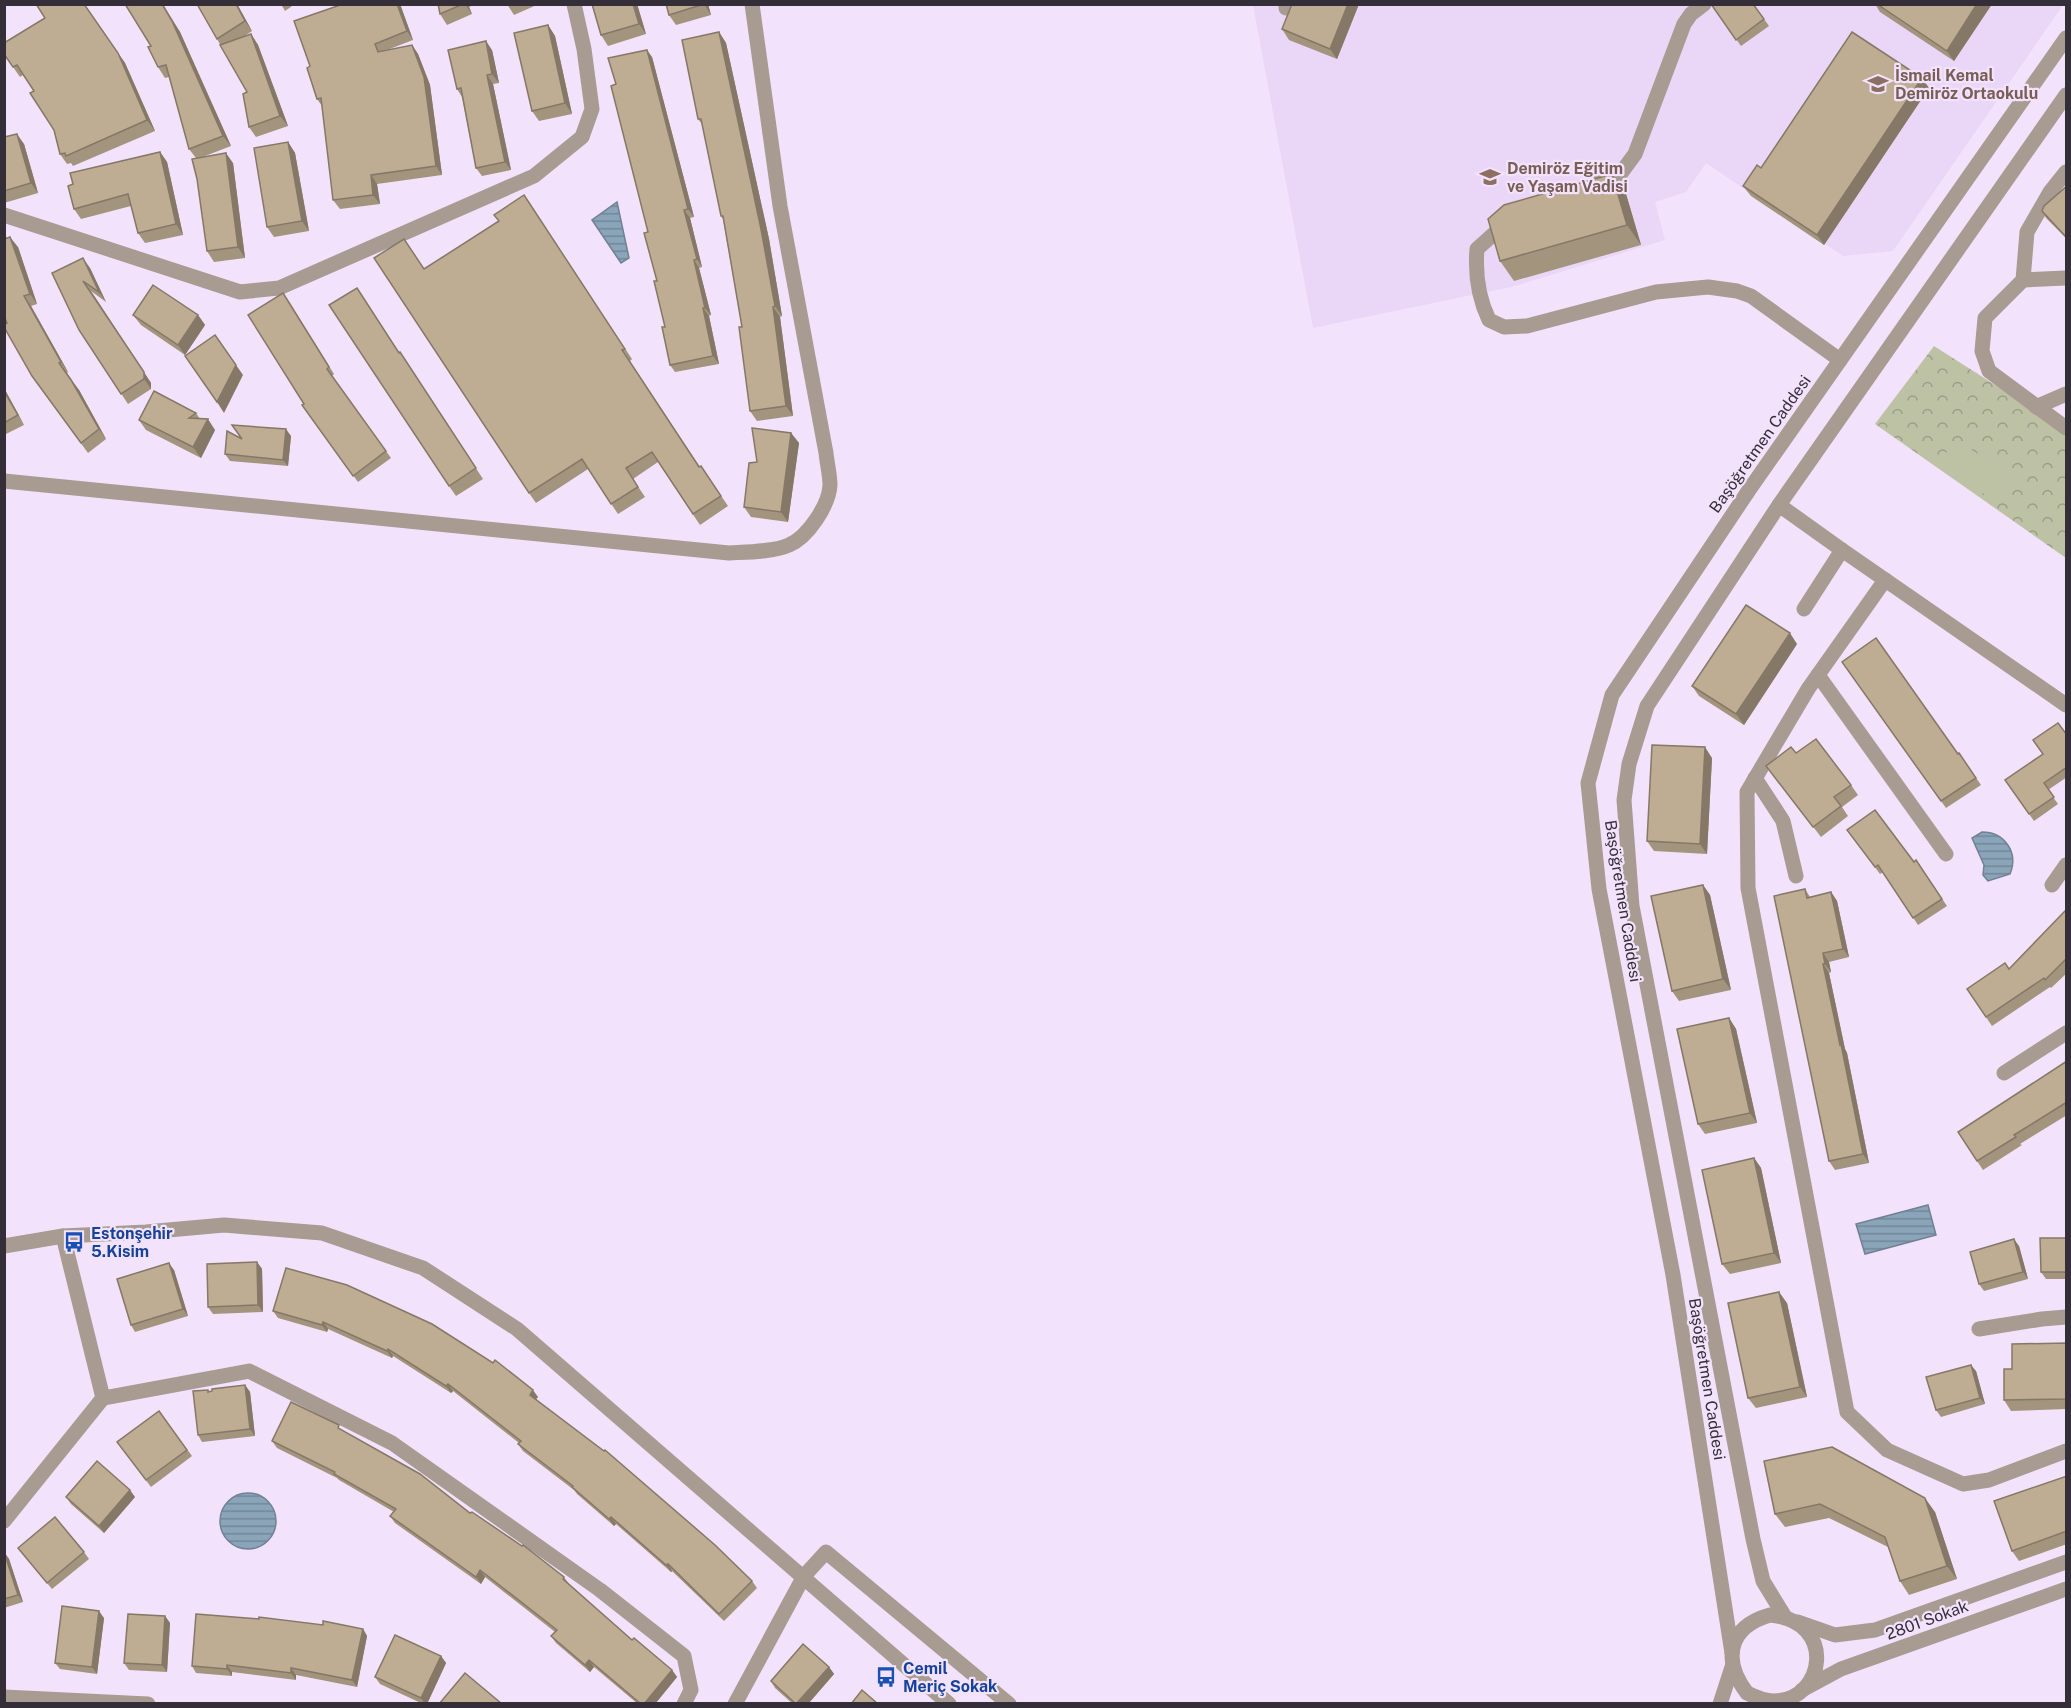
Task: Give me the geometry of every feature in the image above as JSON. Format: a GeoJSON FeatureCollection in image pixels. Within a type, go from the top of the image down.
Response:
{"type":"FeatureCollection","features":[{"type":"Feature","properties":{"kind":"street"},"geometry":{"type":"LineString","coordinates":[[4,215],[240,292],[279,288],[534,176],[582,137],[592,109],[585,49],[574,4]]}},
{"type":"Feature","properties":{"kind":"street"},"geometry":{"type":"LineString","coordinates":[[4,481],[729,553],[790,545],[809,529],[822,511],[830,487],[826,453],[780,206],[752,4]]}},
{"type":"Feature","properties":{"kind":"street"},"geometry":{"type":"LineString","coordinates":[[1578,190],[1620,173],[1635,154],[1683,24],[1704,4]]}},
{"type":"Feature","properties":{"kind":"street","name":"Başöğretmen Caddesi"},"geometry":{"type":"LineString","coordinates":[[2067,38],[1749,490],[1612,695],[1588,783],[1599,889],[1673,1275],[1732,1660],[1747,1693],[1774,1701],[1786,1701],[1810,1682],[1817,1656],[1808,1632],[1791,1620],[1763,1581],[1753,1539],[1632,906],[1624,800],[1629,764],[1647,706],[1779,505],[2067,95]]}},
{"type":"Feature","properties":{"kind":"street"},"geometry":{"type":"LineString","coordinates":[[2067,171],[2050,192],[2027,232],[2023,280],[1986,318],[1982,351],[1989,371],[2067,428]]}},
{"type":"Feature","properties":{"kind":"street"},"geometry":{"type":"LineString","coordinates":[[1524,211],[1514,216],[1477,249],[1476,263],[1482,306],[1489,320],[1504,327],[1527,326],[1656,292],[1708,287],[1737,291],[1751,296],[1840,360]]}},
{"type":"Feature","properties":{"kind":"street"},"geometry":{"type":"LineString","coordinates":[[2023,280],[2067,278]]}},
{"type":"Feature","properties":{"kind":"street"},"geometry":{"type":"LineString","coordinates":[[2036,407],[2067,394]]}},
{"type":"Feature","properties":{"kind":"street"},"geometry":{"type":"LineString","coordinates":[[1779,505],[2067,705]]}},
{"type":"Feature","properties":{"kind":"street"},"geometry":{"type":"LineString","coordinates":[[1804,609],[1842,550]]}},
{"type":"Feature","properties":{"kind":"street"},"geometry":{"type":"LineString","coordinates":[[1885,580],[1818,675],[1747,792],[1748,888],[1848,1412],[1887,1450],[1964,1484],[1989,1480],[2067,1451]]}},
{"type":"Feature","properties":{"kind":"street"},"geometry":{"type":"LineString","coordinates":[[1818,675],[1946,854]]}},
{"type":"Feature","properties":{"kind":"street"},"geometry":{"type":"LineString","coordinates":[[1755,778],[1783,821],[1796,876]]}},
{"type":"Feature","properties":{"kind":"street"},"geometry":{"type":"LineString","coordinates":[[2052,885],[2067,865]]}},
{"type":"Feature","properties":{"kind":"street"},"geometry":{"type":"LineString","coordinates":[[2004,1073],[2067,1033]]}},
{"type":"Feature","properties":{"kind":"street"},"geometry":{"type":"LineString","coordinates":[[4,1246],[63,1236],[224,1225],[322,1233],[423,1268],[518,1329],[949,1704]]}},
{"type":"Feature","properties":{"kind":"street"},"geometry":{"type":"LineString","coordinates":[[63,1236],[103,1398]]}},
{"type":"Feature","properties":{"kind":"street"},"geometry":{"type":"LineString","coordinates":[[1979,1329],[2042,1318],[2067,1317]]}},
{"type":"Feature","properties":{"kind":"street"},"geometry":{"type":"LineString","coordinates":[[4,1521],[103,1398],[249,1371],[393,1443],[600,1590],[684,1656],[691,1690],[684,1704]]}},
{"type":"Feature","properties":{"kind":"street"},"geometry":{"type":"LineString","coordinates":[[735,1704],[783,1610],[804,1576],[826,1552],[1009,1704]]}},
{"type":"Feature","properties":{"kind":"street"},"geometry":{"type":"LineString","coordinates":[[1720,1704],[1736,1639],[1745,1627],[1756,1619],[1770,1615],[1835,1635],[1875,1630],[2067,1562]]}},
{"type":"Feature","properties":{"kind":"street","name":"2801 Sokak"},"geometry":{"type":"LineString","coordinates":[[1802,1690],[1841,1669],[2067,1589]]}},
{"type":"Feature","properties":{"kind":"street"},"geometry":{"type":"LineString","coordinates":[[1913,1617],[1922,1641]]}},
{"type":"Feature","properties":{"kind":"street"},"geometry":{"type":"LineString","coordinates":[[4,1697],[148,1704]]}},
{"type":"Feature","properties":{"kind":"shaded area","name":"Demiröz Eğitim ve Yaşam Vadisi"},"geometry":{"type":"Polygon","coordinates":[[[1253,5],[2063,5],[1893,251],[1843,256],[1706,163],[1686,192],[1655,202],[1665,240],[1515,286],[1313,328],[1253,5]]]}},
{"type":"Feature","properties":{"kind":"green space"},"geometry":{"type":"Polygon","coordinates":[[[1934,346],[2066,430],[2066,558],[1875,424],[1934,346]]]}},
{"type":"Feature","properties":{"kind":"green space"},"geometry":{"type":"Polygon","coordinates":[[[1956,439],[2014,479],[1997,503],[1939,463],[1956,439]]]}},
{"type":"Feature","properties":{"kind":"water"},"geometry":{"type":"Polygon","coordinates":[[[617,202],[629,258],[621,263],[592,220],[617,202]]]}},
{"type":"Feature","properties":{"kind":"water"},"geometry":{"type":"Polygon","coordinates":[[[1982,832],[1997,835],[2008,845],[2013,858],[2010,874],[1988,881],[1983,875],[1984,865],[1972,838],[1982,832]]]}},
{"type":"Feature","properties":{"kind":"water"},"geometry":{"type":"Polygon","coordinates":[[[1928,1205],[1936,1235],[1865,1254],[1856,1224],[1928,1205]]]}},
{"type":"Feature","properties":{"kind":"water"},"geometry":{"type":"Polygon","coordinates":[[[242,1493],[254,1493],[264,1497],[272,1505],[276,1521],[272,1537],[264,1545],[254,1549],[242,1549],[232,1545],[224,1537],[220,1527],[220,1515],[224,1505],[232,1497],[242,1493]]]}},
{"type":"Feature","properties":{"kind":"building"},"geometry":{"type":"Polygon","coordinates":[[[36,4],[84,4],[118,53],[147,120],[66,156],[65,153],[60,154],[54,130],[30,93],[34,91],[17,65],[13,67],[4,54],[4,43],[45,18],[36,4]]]}},
{"type":"Feature","properties":{"kind":"building"},"geometry":{"type":"Polygon","coordinates":[[[125,4],[162,4],[172,21],[223,136],[189,149],[166,65],[158,67],[148,47],[151,46],[125,4]]]}},
{"type":"Feature","properties":{"kind":"building"},"geometry":{"type":"Polygon","coordinates":[[[197,4],[236,4],[245,21],[217,39],[197,4]]]}},
{"type":"Feature","properties":{"kind":"building"},"geometry":{"type":"Polygon","coordinates":[[[343,4],[397,4],[407,31],[375,44],[378,52],[412,45],[424,77],[436,166],[371,175],[373,195],[333,200],[321,98],[317,99],[307,68],[310,66],[294,21],[343,4]]]}},
{"type":"Feature","properties":{"kind":"building"},"geometry":{"type":"Polygon","coordinates":[[[438,4],[463,4],[440,14],[438,4]]]}},
{"type":"Feature","properties":{"kind":"building"},"geometry":{"type":"Polygon","coordinates":[[[592,4],[633,4],[639,24],[601,35],[592,4]]]}},
{"type":"Feature","properties":{"kind":"building"},"geometry":{"type":"Polygon","coordinates":[[[666,4],[704,4],[669,15],[666,4]]]}},
{"type":"Feature","properties":{"kind":"building"},"geometry":{"type":"Polygon","coordinates":[[[1292,4],[1348,4],[1330,49],[1282,29],[1292,4]]]}},
{"type":"Feature","properties":{"kind":"building"},"geometry":{"type":"Polygon","coordinates":[[[1711,4],[1753,4],[1764,19],[1736,40],[1711,4]]]}},
{"type":"Feature","properties":{"kind":"building"},"geometry":{"type":"Polygon","coordinates":[[[1877,4],[1977,4],[1947,51],[1877,4]]]}},
{"type":"Feature","properties":{"kind":"building"},"geometry":{"type":"Polygon","coordinates":[[[548,25],[565,103],[532,111],[514,33],[548,25]]]}},
{"type":"Feature","properties":{"kind":"building"},"geometry":{"type":"Polygon","coordinates":[[[719,32],[775,306],[773,307],[786,406],[750,411],[739,327],[742,327],[723,216],[721,216],[701,119],[698,119],[682,40],[719,32]]]}},
{"type":"Feature","properties":{"kind":"building"},"geometry":{"type":"Polygon","coordinates":[[[1852,32],[1922,78],[1817,235],[1743,186],[1757,165],[1761,168],[1852,32]]]}},
{"type":"Feature","properties":{"kind":"building"},"geometry":{"type":"Polygon","coordinates":[[[251,34],[280,116],[249,127],[243,94],[247,92],[220,45],[251,34]]]}},
{"type":"Feature","properties":{"kind":"building"},"geometry":{"type":"Polygon","coordinates":[[[486,41],[492,74],[487,75],[505,162],[476,168],[461,88],[457,89],[448,50],[486,41]]]}},
{"type":"Feature","properties":{"kind":"building"},"geometry":{"type":"Polygon","coordinates":[[[647,50],[688,209],[684,210],[697,259],[694,260],[713,356],[670,365],[662,327],[665,327],[654,281],[657,281],[644,233],[648,232],[611,86],[616,84],[608,58],[647,50]]]}},
{"type":"Feature","properties":{"kind":"building"},"geometry":{"type":"Polygon","coordinates":[[[17,134],[31,183],[4,191],[4,137],[17,134]]]}},
{"type":"Feature","properties":{"kind":"building"},"geometry":{"type":"Polygon","coordinates":[[[288,142],[302,221],[267,227],[254,148],[288,142]]]}},
{"type":"Feature","properties":{"kind":"building"},"geometry":{"type":"Polygon","coordinates":[[[160,152],[176,224],[138,233],[128,194],[74,209],[68,186],[73,184],[70,173],[160,152]]]}},
{"type":"Feature","properties":{"kind":"building"},"geometry":{"type":"Polygon","coordinates":[[[226,153],[238,247],[207,251],[192,159],[226,153]]]}},
{"type":"Feature","properties":{"kind":"building"},"geometry":{"type":"Polygon","coordinates":[[[1612,174],[1627,225],[1500,261],[1488,219],[1504,205],[1612,174]]]}},
{"type":"Feature","properties":{"kind":"building"},"geometry":{"type":"Polygon","coordinates":[[[2067,186],[2067,238],[2042,211],[2044,206],[2067,186]]]}},
{"type":"Feature","properties":{"kind":"building"},"geometry":{"type":"Polygon","coordinates":[[[524,195],[625,349],[622,350],[699,467],[701,466],[721,496],[693,514],[652,452],[626,468],[638,487],[611,504],[582,459],[529,493],[374,258],[404,239],[424,269],[499,221],[494,215],[524,195]]]}},
{"type":"Feature","properties":{"kind":"building"},"geometry":{"type":"Polygon","coordinates":[[[10,237],[30,294],[24,296],[61,362],[59,363],[99,429],[81,443],[32,376],[4,327],[7,323],[4,316],[4,239],[10,237]]]}},
{"type":"Feature","properties":{"kind":"building"},"geometry":{"type":"Polygon","coordinates":[[[83,258],[99,292],[83,281],[144,372],[144,379],[121,394],[79,330],[52,273],[83,258]]]}},
{"type":"Feature","properties":{"kind":"building"},"geometry":{"type":"Polygon","coordinates":[[[153,285],[198,315],[178,345],[133,315],[153,285]]]}},
{"type":"Feature","properties":{"kind":"building"},"geometry":{"type":"Polygon","coordinates":[[[357,288],[476,468],[449,486],[329,305],[357,288]]]}},
{"type":"Feature","properties":{"kind":"building"},"geometry":{"type":"Polygon","coordinates":[[[283,293],[329,367],[327,369],[386,451],[353,476],[302,405],[304,404],[248,315],[283,293]]]}},
{"type":"Feature","properties":{"kind":"building"},"geometry":{"type":"Polygon","coordinates":[[[215,335],[236,365],[217,402],[185,356],[215,335]]]}},
{"type":"Feature","properties":{"kind":"building"},"geometry":{"type":"Polygon","coordinates":[[[4,391],[18,415],[4,423],[4,391]]]}},
{"type":"Feature","properties":{"kind":"building"},"geometry":{"type":"Polygon","coordinates":[[[154,391],[196,413],[189,418],[208,419],[193,447],[139,420],[154,391]]]}},
{"type":"Feature","properties":{"kind":"building"},"geometry":{"type":"Polygon","coordinates":[[[232,425],[286,429],[283,460],[225,454],[227,431],[242,439],[232,425]]]}},
{"type":"Feature","properties":{"kind":"building"},"geometry":{"type":"Polygon","coordinates":[[[752,428],[791,433],[781,512],[744,507],[749,463],[757,462],[752,428]]]}},
{"type":"Feature","properties":{"kind":"building"},"geometry":{"type":"Polygon","coordinates":[[[1746,605],[1790,633],[1736,714],[1692,686],[1746,605]]]}},
{"type":"Feature","properties":{"kind":"building"},"geometry":{"type":"Polygon","coordinates":[[[1876,638],[1976,778],[1941,801],[1842,662],[1876,638]]]}},
{"type":"Feature","properties":{"kind":"building"},"geometry":{"type":"Polygon","coordinates":[[[2058,723],[2067,735],[2067,767],[2044,783],[2054,797],[2029,814],[2005,780],[2043,754],[2033,740],[2058,723]]]}},
{"type":"Feature","properties":{"kind":"building"},"geometry":{"type":"Polygon","coordinates":[[[1816,739],[1851,785],[1834,797],[1841,806],[1813,827],[1766,766],[1791,747],[1796,753],[1816,739]]]}},
{"type":"Feature","properties":{"kind":"building"},"geometry":{"type":"Polygon","coordinates":[[[1652,745],[1705,747],[1700,844],[1647,841],[1652,745]]]}},
{"type":"Feature","properties":{"kind":"building"},"geometry":{"type":"Polygon","coordinates":[[[1875,810],[1914,862],[1916,860],[1942,899],[1913,918],[1878,865],[1875,867],[1847,830],[1875,810]]]}},
{"type":"Feature","properties":{"kind":"building"},"geometry":{"type":"Polygon","coordinates":[[[1703,885],[1723,979],[1672,991],[1651,896],[1703,885]]]}},
{"type":"Feature","properties":{"kind":"building"},"geometry":{"type":"Polygon","coordinates":[[[1805,889],[1807,898],[1831,892],[1843,949],[1823,953],[1825,964],[1823,964],[1863,1154],[1829,1161],[1774,896],[1805,889]]]}},
{"type":"Feature","properties":{"kind":"building"},"geometry":{"type":"Polygon","coordinates":[[[2067,909],[2067,958],[2045,980],[2044,978],[1986,1017],[1967,989],[2005,963],[2009,969],[2067,909]]]}},
{"type":"Feature","properties":{"kind":"building"},"geometry":{"type":"Polygon","coordinates":[[[1729,1018],[1750,1113],[1698,1124],[1677,1029],[1729,1018]]]}},
{"type":"Feature","properties":{"kind":"building"},"geometry":{"type":"Polygon","coordinates":[[[2067,1061],[2067,1102],[1977,1161],[1958,1132],[2067,1061]]]}},
{"type":"Feature","properties":{"kind":"building"},"geometry":{"type":"Polygon","coordinates":[[[1754,1158],[1774,1253],[1722,1264],[1702,1170],[1754,1158]]]}},
{"type":"Feature","properties":{"kind":"building"},"geometry":{"type":"Polygon","coordinates":[[[2040,1238],[2067,1238],[2067,1272],[2041,1272],[2040,1238]]]}},
{"type":"Feature","properties":{"kind":"building"},"geometry":{"type":"Polygon","coordinates":[[[2014,1239],[2023,1272],[1979,1284],[1970,1252],[2014,1239]]]}},
{"type":"Feature","properties":{"kind":"building"},"geometry":{"type":"Polygon","coordinates":[[[257,1262],[258,1305],[208,1307],[207,1264],[257,1262]]]}},
{"type":"Feature","properties":{"kind":"building"},"geometry":{"type":"Polygon","coordinates":[[[169,1263],[183,1309],[131,1325],[117,1279],[169,1263]]]}},
{"type":"Feature","properties":{"kind":"building"},"geometry":{"type":"Polygon","coordinates":[[[286,1268],[347,1285],[432,1324],[493,1363],[495,1360],[533,1390],[530,1395],[605,1450],[715,1545],[752,1581],[719,1614],[668,1564],[666,1565],[611,1517],[609,1519],[573,1486],[518,1444],[521,1441],[448,1384],[446,1386],[388,1349],[387,1351],[323,1322],[322,1325],[273,1311],[286,1268]]]}},
{"type":"Feature","properties":{"kind":"building"},"geometry":{"type":"Polygon","coordinates":[[[1779,1292],[1800,1387],[1748,1398],[1728,1303],[1779,1292]]]}},
{"type":"Feature","properties":{"kind":"building"},"geometry":{"type":"Polygon","coordinates":[[[2067,1343],[2067,1399],[2004,1400],[2004,1369],[2012,1369],[2012,1344],[2067,1343]]]}},
{"type":"Feature","properties":{"kind":"building"},"geometry":{"type":"Polygon","coordinates":[[[1971,1365],[1980,1398],[1936,1410],[1926,1377],[1971,1365]]]}},
{"type":"Feature","properties":{"kind":"building"},"geometry":{"type":"Polygon","coordinates":[[[245,1385],[250,1429],[198,1435],[193,1391],[208,1390],[208,1392],[212,1389],[245,1385]]]}},
{"type":"Feature","properties":{"kind":"building"},"geometry":{"type":"Polygon","coordinates":[[[291,1402],[339,1425],[338,1428],[420,1474],[470,1513],[472,1512],[523,1545],[564,1577],[563,1579],[632,1640],[634,1638],[672,1670],[644,1704],[641,1704],[589,1660],[585,1665],[551,1636],[557,1630],[480,1570],[476,1577],[390,1516],[396,1509],[334,1474],[335,1472],[272,1441],[291,1402]]]}},
{"type":"Feature","properties":{"kind":"building"},"geometry":{"type":"Polygon","coordinates":[[[159,1411],[187,1450],[146,1480],[117,1442],[159,1411]]]}},
{"type":"Feature","properties":{"kind":"building"},"geometry":{"type":"Polygon","coordinates":[[[1832,1447],[1925,1498],[1947,1566],[1900,1581],[1885,1537],[1820,1504],[1775,1514],[1764,1461],[1832,1447]]]}},
{"type":"Feature","properties":{"kind":"building"},"geometry":{"type":"Polygon","coordinates":[[[97,1461],[130,1490],[99,1526],[66,1497],[97,1461]]]}},
{"type":"Feature","properties":{"kind":"building"},"geometry":{"type":"Polygon","coordinates":[[[2067,1476],[2067,1531],[2012,1551],[1994,1501],[2067,1476]]]}},
{"type":"Feature","properties":{"kind":"building"},"geometry":{"type":"Polygon","coordinates":[[[55,1517],[84,1552],[47,1583],[18,1548],[55,1517]]]}},
{"type":"Feature","properties":{"kind":"building"},"geometry":{"type":"Polygon","coordinates":[[[4,1552],[18,1595],[4,1599],[4,1552]]]}},
{"type":"Feature","properties":{"kind":"building"},"geometry":{"type":"Polygon","coordinates":[[[62,1606],[99,1611],[92,1667],[55,1663],[62,1606]]]}},
{"type":"Feature","properties":{"kind":"building"},"geometry":{"type":"Polygon","coordinates":[[[128,1614],[165,1616],[162,1665],[124,1663],[128,1614]]]}},
{"type":"Feature","properties":{"kind":"building"},"geometry":{"type":"Polygon","coordinates":[[[196,1614],[259,1619],[259,1617],[323,1625],[323,1621],[363,1629],[352,1680],[291,1668],[291,1673],[227,1665],[227,1669],[192,1666],[196,1614]]]}},
{"type":"Feature","properties":{"kind":"building"},"geometry":{"type":"Polygon","coordinates":[[[395,1635],[441,1656],[421,1698],[375,1677],[395,1635]]]}},
{"type":"Feature","properties":{"kind":"building"},"geometry":{"type":"Polygon","coordinates":[[[803,1644],[829,1667],[796,1704],[771,1681],[803,1644]]]}},
{"type":"Feature","properties":{"kind":"building"},"geometry":{"type":"Polygon","coordinates":[[[465,1673],[502,1704],[439,1704],[465,1673]]]}},
{"type":"Feature","properties":{"kind":"building"},"geometry":{"type":"Polygon","coordinates":[[[862,1690],[878,1704],[851,1704],[862,1690]]]}},
{"type":"Feature","properties":{"kind":"place","name":"İsmail Kemal Demiröz Ortaokulu"},"geometry":{"type":"Point","coordinates":[1878,84]}},
{"type":"Feature","properties":{"kind":"place","name":"Demiröz Eğitim ve Yaşam Vadisi"},"geometry":{"type":"Point","coordinates":[1490,177]}},
{"type":"Feature","properties":{"kind":"place","name":"Estonşehir 5.Kisim"},"geometry":{"type":"Point","coordinates":[74,1242]}},
{"type":"Feature","properties":{"kind":"place","name":"Cemil Meriç Sokak"},"geometry":{"type":"Point","coordinates":[886,1677]}}]}
